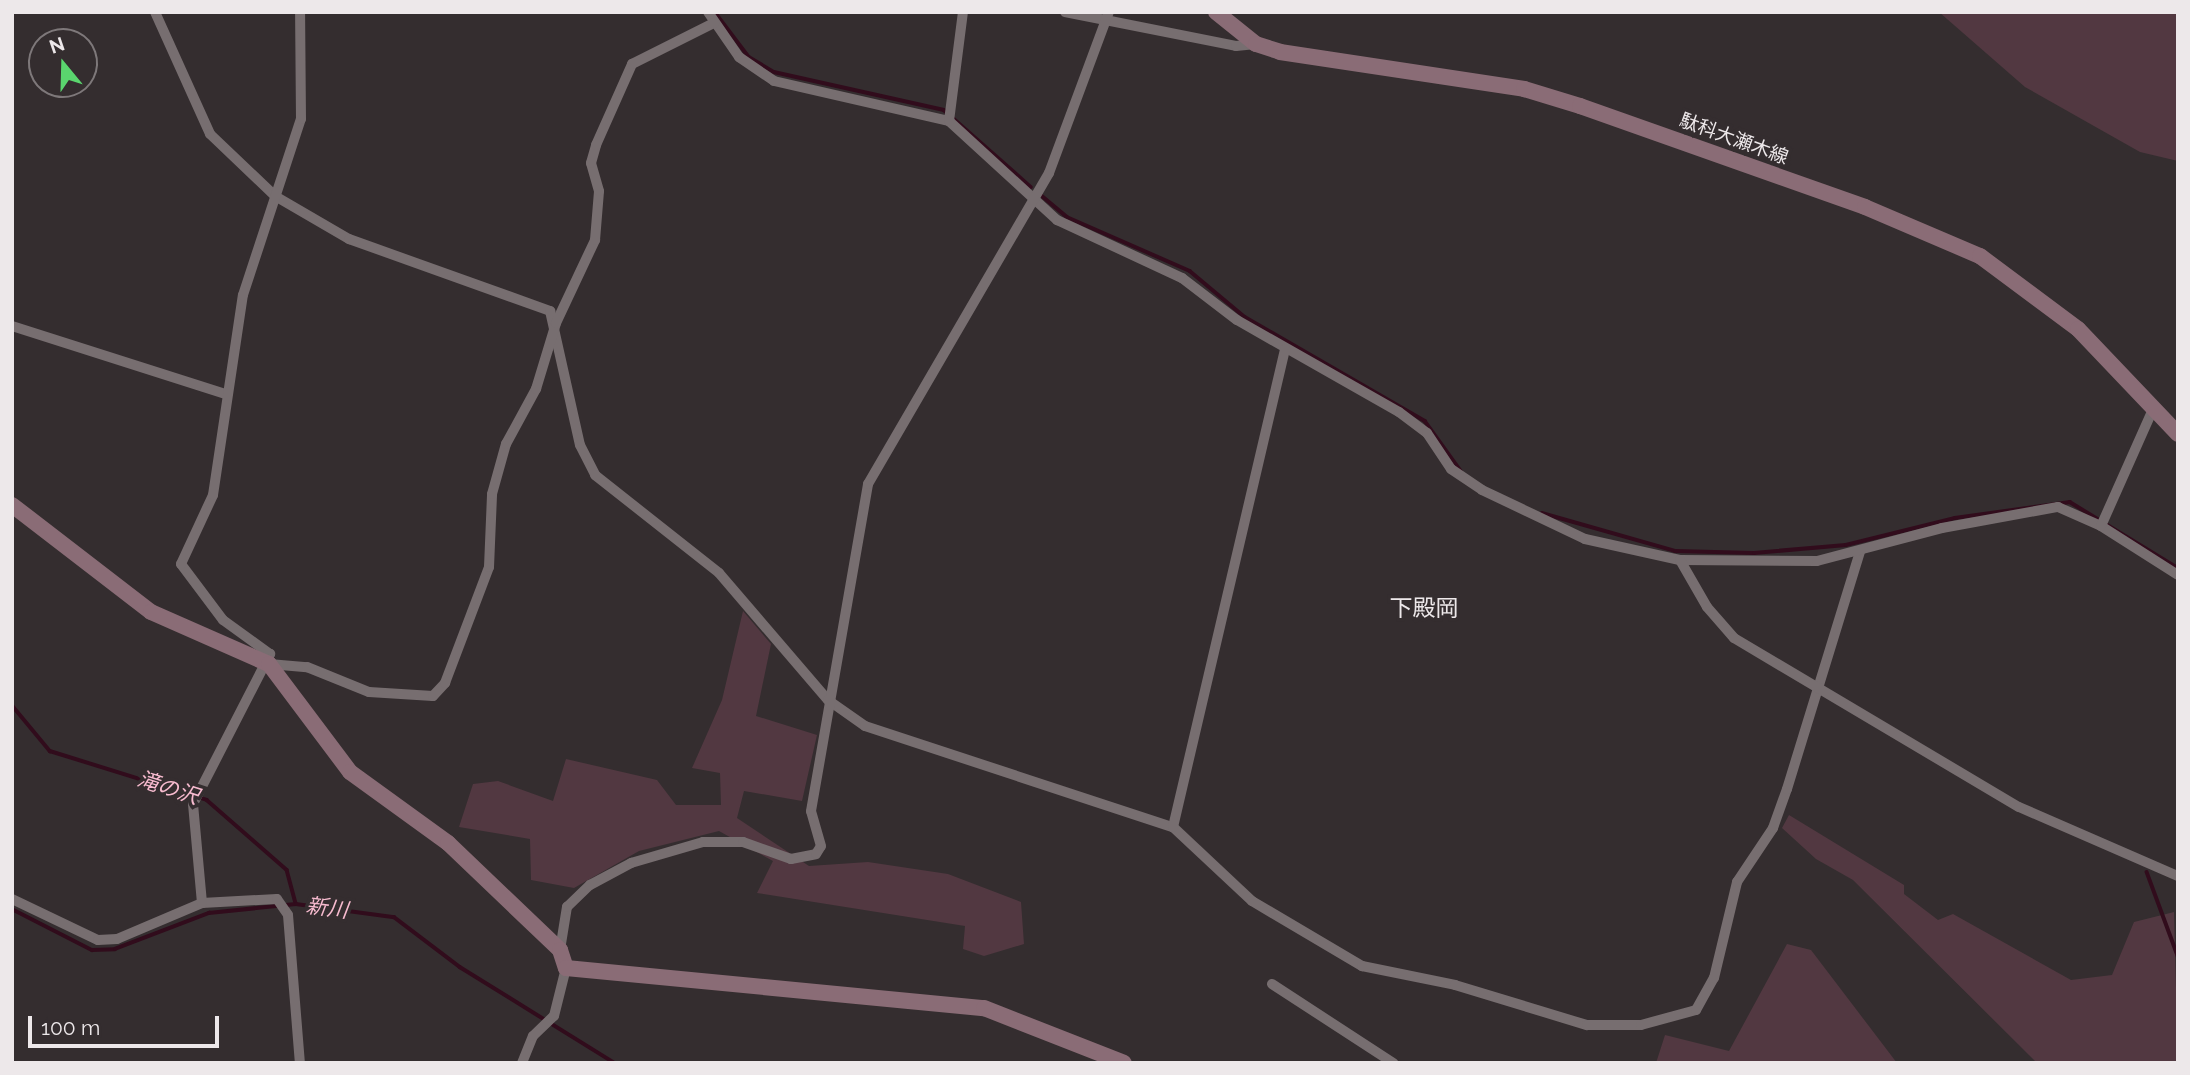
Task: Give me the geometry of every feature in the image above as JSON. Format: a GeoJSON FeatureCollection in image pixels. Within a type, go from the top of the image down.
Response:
{"type":"FeatureCollection","features":[{"type":"Feature","properties":{"kind":"street"},"geometry":{"type":"LineString","coordinates":[[155,12],[210,134],[275,196],[349,239],[550,311],[556,323],[580,445],[595,475],[719,573],[828,700],[865,726],[1173,827],[1252,901],[1362,967],[1455,985],[1587,1025],[1641,1025],[1696,1010],[1707,997],[1737,882],[1773,828],[1821,691],[1860,551]]}},
{"type":"Feature","properties":{"kind":"street"},"geometry":{"type":"LineString","coordinates":[[202,903],[193,804],[197,787],[269,664],[270,654],[223,620],[181,564],[213,495],[225,394],[243,295],[300,119],[300,12]]}},
{"type":"Feature","properties":{"kind":"street"},"geometry":{"type":"LineString","coordinates":[[708,12],[739,57],[774,80],[949,116],[1057,220],[1182,278],[1285,349],[1399,412],[1427,433],[1451,469],[1482,490],[1585,539],[1680,560],[1817,561],[1942,528],[2058,507],[2101,526],[2178,575]]}},
{"type":"Feature","properties":{"kind":"street"},"geometry":{"type":"LineString","coordinates":[[949,116],[963,12]]}},
{"type":"Feature","properties":{"kind":"street"},"geometry":{"type":"LineString","coordinates":[[1065,12],[1104,24],[1236,46],[1256,44]]}},
{"type":"Feature","properties":{"kind":"street"},"geometry":{"type":"LineString","coordinates":[[522,1063],[533,1036],[547,1027],[554,1016],[566,968],[560,950],[567,907],[590,885],[631,863],[703,842],[743,842],[791,859],[816,854],[821,846],[811,811],[828,700],[868,484],[1033,196],[1049,173],[1109,12]]}},
{"type":"Feature","properties":{"kind":"street","name":"駄科大瀬木線"},"geometry":{"type":"LineString","coordinates":[[1216,12],[1256,44],[1330,62],[1524,89],[1864,207],[1980,256],[2031,288],[2154,407],[2178,434]]}},
{"type":"Feature","properties":{"kind":"street"},"geometry":{"type":"LineString","coordinates":[[12,505],[150,612],[269,664],[307,667],[369,692],[433,695],[445,683],[489,568],[492,494],[506,444],[536,389],[556,323],[595,240],[599,191],[591,163],[632,64],[714,23]]}},
{"type":"Feature","properties":{"kind":"street"},"geometry":{"type":"LineString","coordinates":[[12,326],[225,394]]}},
{"type":"Feature","properties":{"kind":"street"},"geometry":{"type":"LineString","coordinates":[[1173,827],[1285,349]]}},
{"type":"Feature","properties":{"kind":"street"},"geometry":{"type":"LineString","coordinates":[[2101,526],[2154,407]]}},
{"type":"Feature","properties":{"kind":"street"},"geometry":{"type":"LineString","coordinates":[[1680,560],[1720,627],[1821,691],[2019,807],[2178,876]]}},
{"type":"Feature","properties":{"kind":"street"},"geometry":{"type":"LineString","coordinates":[[269,664],[350,772],[448,843],[560,950]]}},
{"type":"Feature","properties":{"kind":"street"},"geometry":{"type":"LineString","coordinates":[[12,899],[98,940],[117,939],[202,903],[277,899],[287,913],[300,1063]]}},
{"type":"Feature","properties":{"kind":"street"},"geometry":{"type":"LineString","coordinates":[[566,968],[984,1008],[1124,1063]]}},
{"type":"Feature","properties":{"kind":"street"},"geometry":{"type":"LineString","coordinates":[[1272,984],[1393,1063]]}},
{"type":"Feature","properties":{"kind":"shaded area"},"geometry":{"type":"Polygon","coordinates":[[[1939,12],[2178,12],[2178,161],[2140,152],[2025,87],[1939,12]]]}},
{"type":"Feature","properties":{"kind":"shaded area"},"geometry":{"type":"Polygon","coordinates":[[[743,611],[771,644],[756,716],[817,735],[802,801],[744,791],[737,818],[809,866],[868,862],[948,874],[1021,902],[1024,944],[984,956],[963,949],[965,926],[757,893],[773,861],[719,831],[639,851],[574,888],[531,880],[530,839],[459,827],[473,784],[498,781],[553,801],[566,759],[657,780],[676,805],[721,805],[720,773],[692,768],[722,700],[743,611]]]}},
{"type":"Feature","properties":{"kind":"shaded area"},"geometry":{"type":"Polygon","coordinates":[[[1789,815],[1904,885],[1904,894],[1938,920],[1953,914],[2071,980],[2112,975],[2134,922],[2174,912],[2178,1063],[2037,1063],[1853,880],[1816,859],[1782,828],[1789,815]]]}},
{"type":"Feature","properties":{"kind":"shaded area"},"geometry":{"type":"Polygon","coordinates":[[[1787,944],[1811,950],[1897,1063],[1656,1063],[1665,1035],[1729,1051],[1787,944]]]}},
{"type":"Feature","properties":{"kind":"waterway"},"geometry":{"type":"LineString","coordinates":[[715,12],[749,57],[774,72],[944,110],[1031,187]]}},
{"type":"Feature","properties":{"kind":"waterway"},"geometry":{"type":"LineString","coordinates":[[1041,195],[1067,217],[1190,271],[1245,317],[1425,421],[1461,471]]}},
{"type":"Feature","properties":{"kind":"waterway"},"geometry":{"type":"LineString","coordinates":[[1542,513],[1675,551],[1754,553],[1846,545],[1955,518],[2070,502],[2178,568]]}},
{"type":"Feature","properties":{"kind":"waterway","name":"滝の沢"},"geometry":{"type":"LineString","coordinates":[[12,705],[50,751],[207,800],[287,870],[296,904]]}},
{"type":"Feature","properties":{"kind":"waterway"},"geometry":{"type":"LineString","coordinates":[[2147,872],[2178,956]]}},
{"type":"Feature","properties":{"kind":"waterway","name":"新川"},"geometry":{"type":"LineString","coordinates":[[12,909],[92,950],[115,949],[209,913],[296,904],[394,917],[460,967],[615,1063]]}},
{"type":"Feature","properties":{"kind":"district","name":"下殿岡"},"geometry":{"type":"Point","coordinates":[1424,608]}}]}
